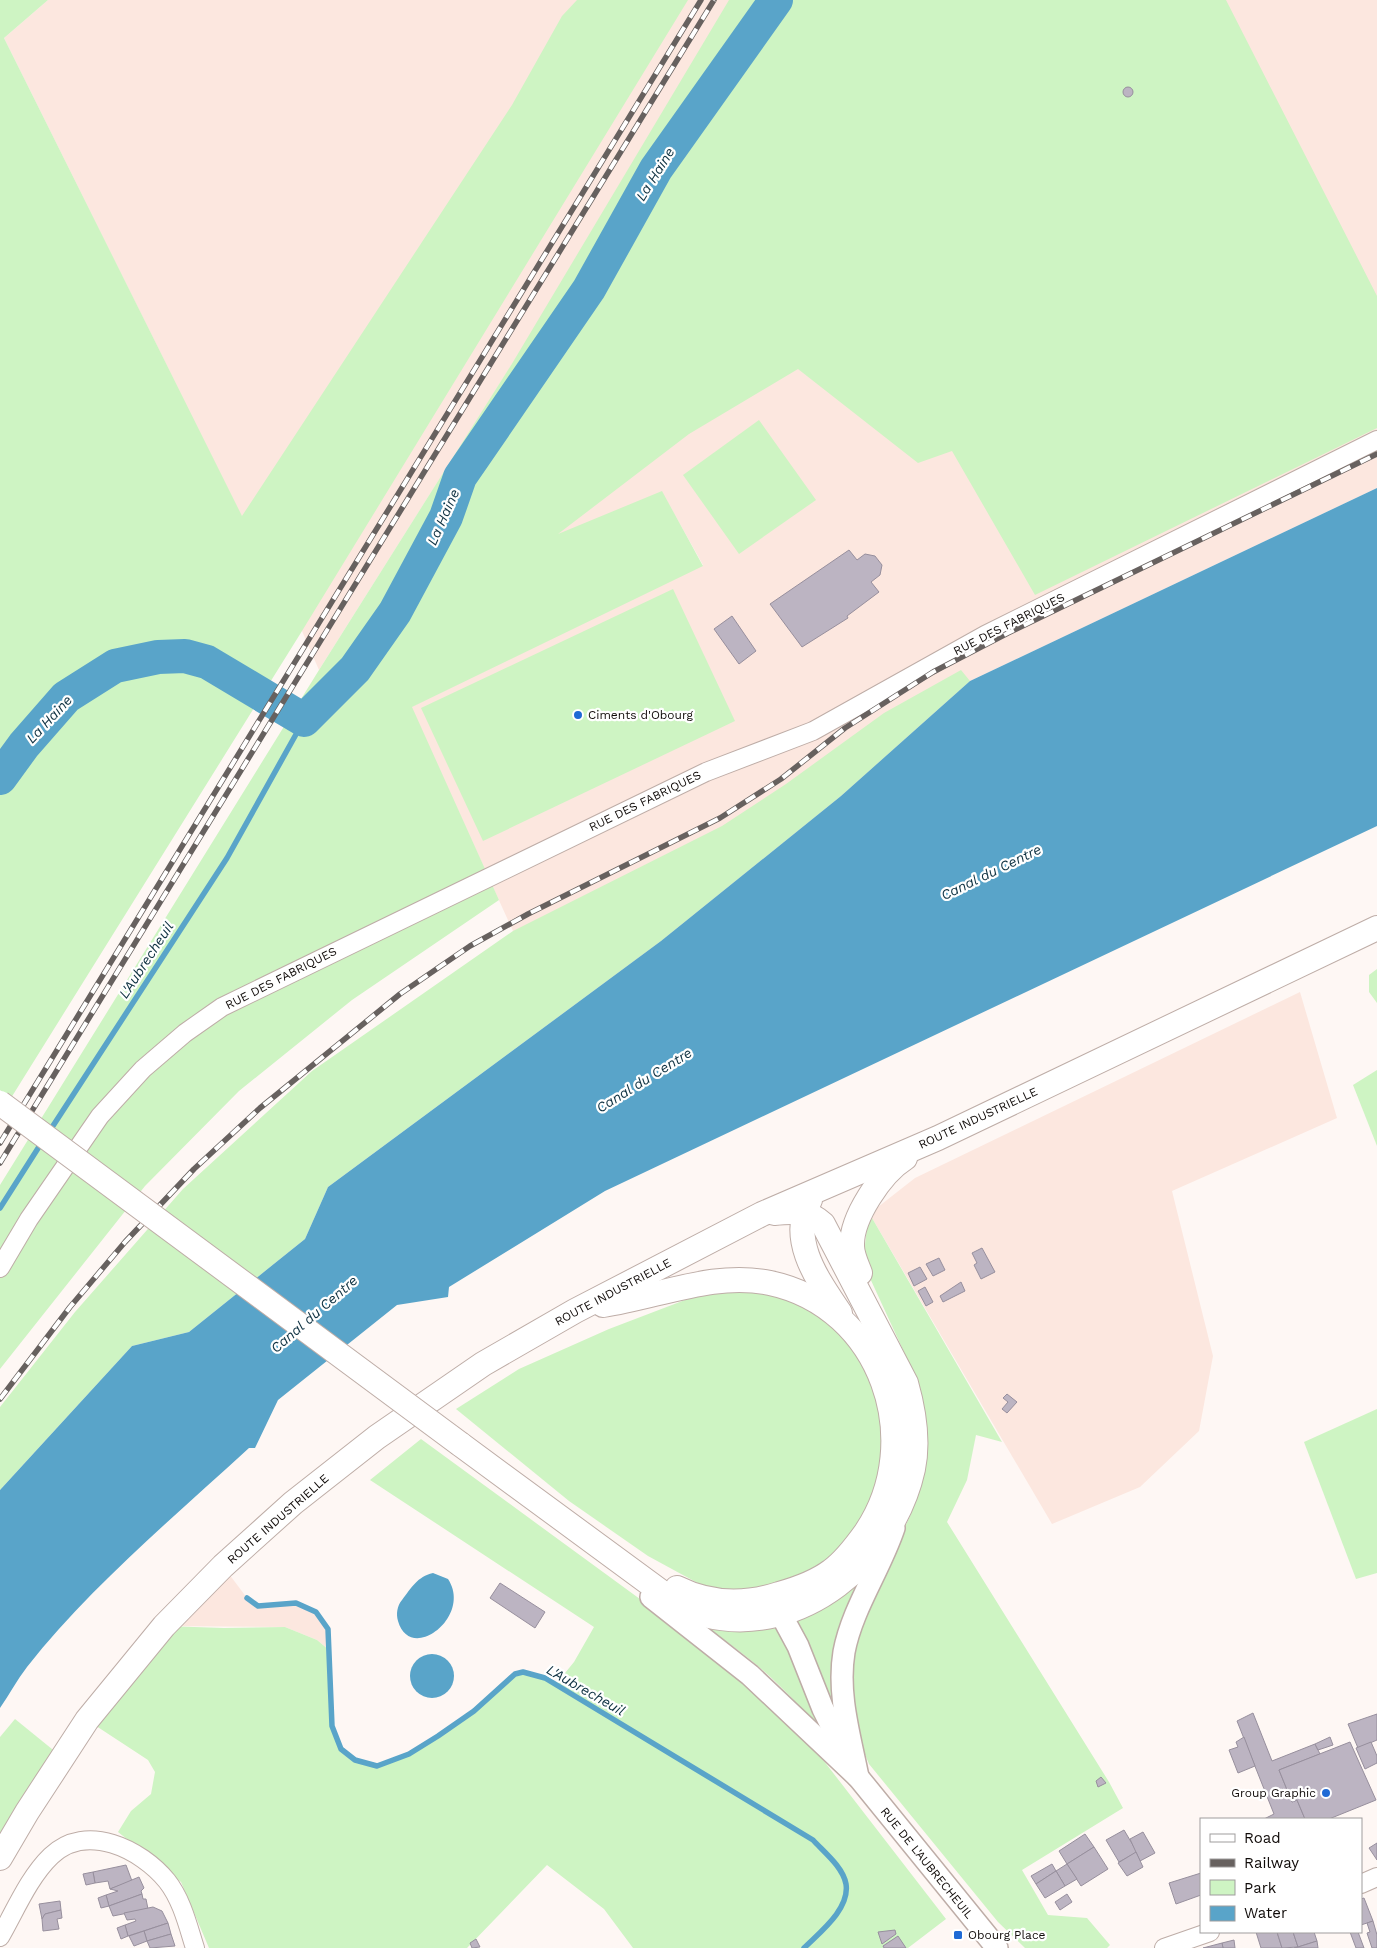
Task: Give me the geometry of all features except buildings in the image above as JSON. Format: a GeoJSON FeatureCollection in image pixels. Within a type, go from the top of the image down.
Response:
{"type":"FeatureCollection","features":[{"type":"Feature","properties":{"kind":"main road","name":"ROUTE INDUSTRIELLE"},"geometry":{"type":"LineString","coordinates":[[0,1858],[27,1812],[87,1720],[112,1687],[164,1626],[223,1566],[293,1503],[377,1436],[483,1364],[575,1311],[762,1214],[938,1138],[1377,928]]}},
{"type":"Feature","properties":{"kind":"main road"},"geometry":{"type":"LineString","coordinates":[[0,1102],[668,1597],[703,1614],[740,1619],[760,1618],[803,1605],[827,1593],[851,1576],[868,1560],[883,1540],[905,1499],[914,1467],[916,1436],[914,1410],[906,1383],[858,1268],[852,1248],[853,1232],[861,1210],[894,1165],[938,1138]]}},
{"type":"Feature","properties":{"kind":"main road"},"geometry":{"type":"LineString","coordinates":[[611,1556],[687,1593],[714,1600],[749,1602],[806,1586],[830,1572],[858,1544],[886,1496],[895,1445],[894,1422],[886,1392],[867,1349],[848,1325],[810,1266],[804,1248],[802,1226],[804,1213],[818,1189]]}},
{"type":"Feature","properties":{"kind":"main road"},"geometry":{"type":"LineString","coordinates":[[762,1214],[804,1213],[814,1215],[830,1234],[906,1383]]}},
{"type":"Feature","properties":{"kind":"main road"},"geometry":{"type":"LineString","coordinates":[[575,1311],[670,1292],[703,1283],[726,1280],[754,1281],[786,1288],[805,1296],[848,1325]]}},
{"type":"Feature","properties":{"kind":"street","name":"RUE DES FABRIQUES"},"geometry":{"type":"LineString","coordinates":[[0,1268],[29,1218],[100,1116],[143,1069],[184,1033],[222,1007],[706,772],[813,731],[985,635],[1377,440]]}},
{"type":"Feature","properties":{"kind":"street"},"geometry":{"type":"LineString","coordinates":[[858,1777],[843,1702],[844,1652],[853,1625],[888,1546],[900,1510]]}},
{"type":"Feature","properties":{"kind":"street"},"geometry":{"type":"LineString","coordinates":[[571,1526],[596,1558],[647,1593],[750,1675],[858,1777]]}},
{"type":"Feature","properties":{"kind":"street"},"geometry":{"type":"LineString","coordinates":[[749,1602],[777,1613],[784,1620],[798,1646],[823,1710],[858,1777]]}},
{"type":"Feature","properties":{"kind":"street","name":"RUE DE L'AUBRECHEUIL"},"geometry":{"type":"LineString","coordinates":[[858,1777],[997,1948]]}},
{"type":"Feature","properties":{"kind":"street"},"geometry":{"type":"LineString","coordinates":[[0,1937],[50,1856],[61,1848],[76,1842],[98,1839],[118,1845],[141,1858],[168,1882],[181,1905],[195,1948]]}},
{"type":"Feature","properties":{"kind":"street"},"geometry":{"type":"LineString","coordinates":[[1362,1884],[1377,1877]]}},
{"type":"Feature","properties":{"kind":"street"},"geometry":{"type":"LineString","coordinates":[[1175,1946],[1208,1933]]}},
{"type":"Feature","properties":{"kind":"shaded area"},"geometry":{"type":"Polygon","coordinates":[[[48,0],[1377,0],[1377,488],[970,681],[841,796],[661,941],[551,1022],[513,931],[411,707],[703,565],[662,492],[556,536],[512,364],[319,670],[302,631],[242,517],[4,38],[48,0]]]}},
{"type":"Feature","properties":{"kind":"shaded area"},"geometry":{"type":"Polygon","coordinates":[[[1300,992],[1337,1118],[1172,1191],[1213,1356],[1199,1431],[1140,1487],[1052,1524],[872,1218],[878,1207],[915,1178],[1300,992]]]}},
{"type":"Feature","properties":{"kind":"shaded area"},"geometry":{"type":"Polygon","coordinates":[[[223,1566],[247,1598],[258,1606],[296,1603],[316,1612],[328,1629],[329,1650],[317,1640],[285,1627],[164,1626],[223,1566]]]}},
{"type":"Feature","properties":{"kind":"green space"},"geometry":{"type":"Polygon","coordinates":[[[0,0],[48,0],[4,38],[242,516],[512,105],[562,16],[577,0],[688,0],[302,631],[11,1098],[0,1090],[0,0]]]}},
{"type":"Feature","properties":{"kind":"green space"},"geometry":{"type":"Polygon","coordinates":[[[729,0],[1226,0],[1377,296],[1377,428],[1035,595],[952,451],[918,463],[798,369],[689,434],[558,534],[662,491],[703,566],[412,707],[499,900],[352,1000],[239,1091],[145,1186],[0,1369],[0,1185],[319,670],[513,362],[729,0]]]}},
{"type":"Feature","properties":{"kind":"green space"},"geometry":{"type":"Polygon","coordinates":[[[759,420],[816,500],[739,554],[683,475],[759,420]]]}},
{"type":"Feature","properties":{"kind":"green space","name":"Ciments d'Obourg"},"geometry":{"type":"Polygon","coordinates":[[[673,589],[735,721],[483,841],[421,708],[673,589]]]}},
{"type":"Feature","properties":{"kind":"green space"},"geometry":{"type":"Polygon","coordinates":[[[961,670],[970,681],[841,796],[661,941],[328,1187],[305,1239],[189,1332],[132,1346],[0,1490],[0,1407],[75,1312],[183,1189],[312,1071],[513,931],[722,826],[786,784],[884,713],[961,670]]]}},
{"type":"Feature","properties":{"kind":"green space"},"geometry":{"type":"Polygon","coordinates":[[[1377,969],[1377,1003],[1369,992],[1369,975],[1377,969]]]}},
{"type":"Feature","properties":{"kind":"green space"},"geometry":{"type":"Polygon","coordinates":[[[1377,1070],[1377,1146],[1353,1085],[1377,1070]]]}},
{"type":"Feature","properties":{"kind":"green space"},"geometry":{"type":"Polygon","coordinates":[[[872,1218],[1002,1442],[976,1435],[967,1480],[947,1522],[1109,1782],[1123,1808],[1022,1870],[1048,1915],[1087,1918],[1110,1945],[1107,1948],[1025,1948],[998,1922],[869,1764],[857,1735],[850,1701],[854,1647],[878,1585],[910,1516],[919,1492],[925,1460],[915,1376],[863,1263],[867,1227],[872,1218]]]}},
{"type":"Feature","properties":{"kind":"green space"},"geometry":{"type":"Polygon","coordinates":[[[719,1287],[772,1291],[841,1325],[884,1403],[885,1471],[843,1553],[785,1586],[716,1593],[648,1556],[569,1501],[456,1409],[519,1369],[609,1329],[719,1287]]]}},
{"type":"Feature","properties":{"kind":"green space"},"geometry":{"type":"Polygon","coordinates":[[[1377,1409],[1377,1573],[1356,1579],[1304,1442],[1377,1409]]]}},
{"type":"Feature","properties":{"kind":"green space"},"geometry":{"type":"Polygon","coordinates":[[[421,1439],[722,1659],[800,1730],[946,1919],[908,1948],[633,1948],[604,1909],[547,1865],[467,1948],[209,1948],[181,1882],[118,1832],[131,1811],[151,1794],[155,1772],[148,1760],[87,1720],[164,1626],[224,1628],[285,1627],[317,1640],[329,1650],[330,1712],[336,1736],[343,1751],[356,1761],[372,1766],[383,1764],[412,1752],[444,1733],[473,1711],[515,1674],[531,1674],[556,1684],[574,1662],[594,1627],[370,1480],[421,1439]]]}},
{"type":"Feature","properties":{"kind":"green space"},"geometry":{"type":"Polygon","coordinates":[[[863,1575],[839,1719],[794,1619],[863,1575]]]}},
{"type":"Feature","properties":{"kind":"green space"},"geometry":{"type":"Polygon","coordinates":[[[696,1619],[780,1629],[822,1731],[768,1675],[696,1619]]]}},
{"type":"Feature","properties":{"kind":"green space"},"geometry":{"type":"Polygon","coordinates":[[[15,1719],[63,1758],[0,1858],[0,1737],[15,1719]]]}},
{"type":"Feature","properties":{"kind":"water","name":"Canal du Centre"},"geometry":{"type":"Polygon","coordinates":[[[1377,488],[1377,826],[605,1191],[449,1287],[448,1297],[397,1305],[278,1400],[255,1448],[249,1448],[105,1580],[27,1667],[0,1708],[0,1490],[132,1346],[189,1332],[305,1239],[328,1187],[661,941],[841,796],[970,681],[1377,488]]]}},
{"type":"Feature","properties":{"kind":"water"},"geometry":{"type":"Polygon","coordinates":[[[433,1573],[448,1579],[454,1593],[452,1608],[446,1620],[437,1630],[426,1637],[414,1638],[405,1633],[398,1621],[398,1607],[415,1583],[433,1573]]]}},
{"type":"Feature","properties":{"kind":"water"},"geometry":{"type":"Polygon","coordinates":[[[436,1654],[448,1660],[453,1667],[453,1685],[448,1692],[441,1697],[428,1698],[420,1695],[413,1688],[410,1672],[413,1664],[420,1657],[436,1654]]]}},
{"type":"Feature","properties":{"kind":"waterway","name":"La Haine"},"geometry":{"type":"LineString","coordinates":[[0,778],[24,745],[66,697],[115,666],[158,657],[185,656],[207,662],[304,720],[355,669],[395,612],[446,517],[460,477],[589,289],[656,169],[776,0]]}},
{"type":"Feature","properties":{"kind":"waterway","name":"L'Aubrecheuil"},"geometry":{"type":"LineString","coordinates":[[49,1132],[227,858],[304,720]]}},
{"type":"Feature","properties":{"kind":"waterway","name":"L'Aubrecheuil"},"geometry":{"type":"LineString","coordinates":[[0,1208],[42,1142]]}},
{"type":"Feature","properties":{"kind":"waterway","name":"L'Aubrecheuil"},"geometry":{"type":"LineString","coordinates":[[247,1598],[258,1606],[296,1603],[316,1612],[328,1629],[332,1726],[341,1749],[355,1760],[377,1766],[409,1754],[474,1711],[515,1674],[523,1672],[545,1678],[813,1840],[841,1872],[846,1884],[846,1893],[839,1911],[804,1948]]}},
{"type":"Feature","properties":{"kind":"railway"},"geometry":{"type":"LineString","coordinates":[[0,1143],[701,0]]}},
{"type":"Feature","properties":{"kind":"railway"},"geometry":{"type":"LineString","coordinates":[[0,1163],[714,0]]}},
{"type":"Feature","properties":{"kind":"railway"},"geometry":{"type":"LineString","coordinates":[[0,1399],[70,1307],[125,1242],[194,1169],[260,1108],[400,994],[470,946],[528,914],[720,818],[781,779],[845,728],[933,672],[1008,633],[1377,454]]}},
{"type":"Feature","properties":{"kind":"place","name":"Ciments d'Obourg"},"geometry":{"type":"Point","coordinates":[578,715]}},
{"type":"Feature","properties":{"kind":"place","name":"Group Graphic"},"geometry":{"type":"Point","coordinates":[1326,1793]}},
{"type":"Feature","properties":{"kind":"place","name":"Obourg Place"},"geometry":{"type":"Point","coordinates":[958,1935]}}]}
